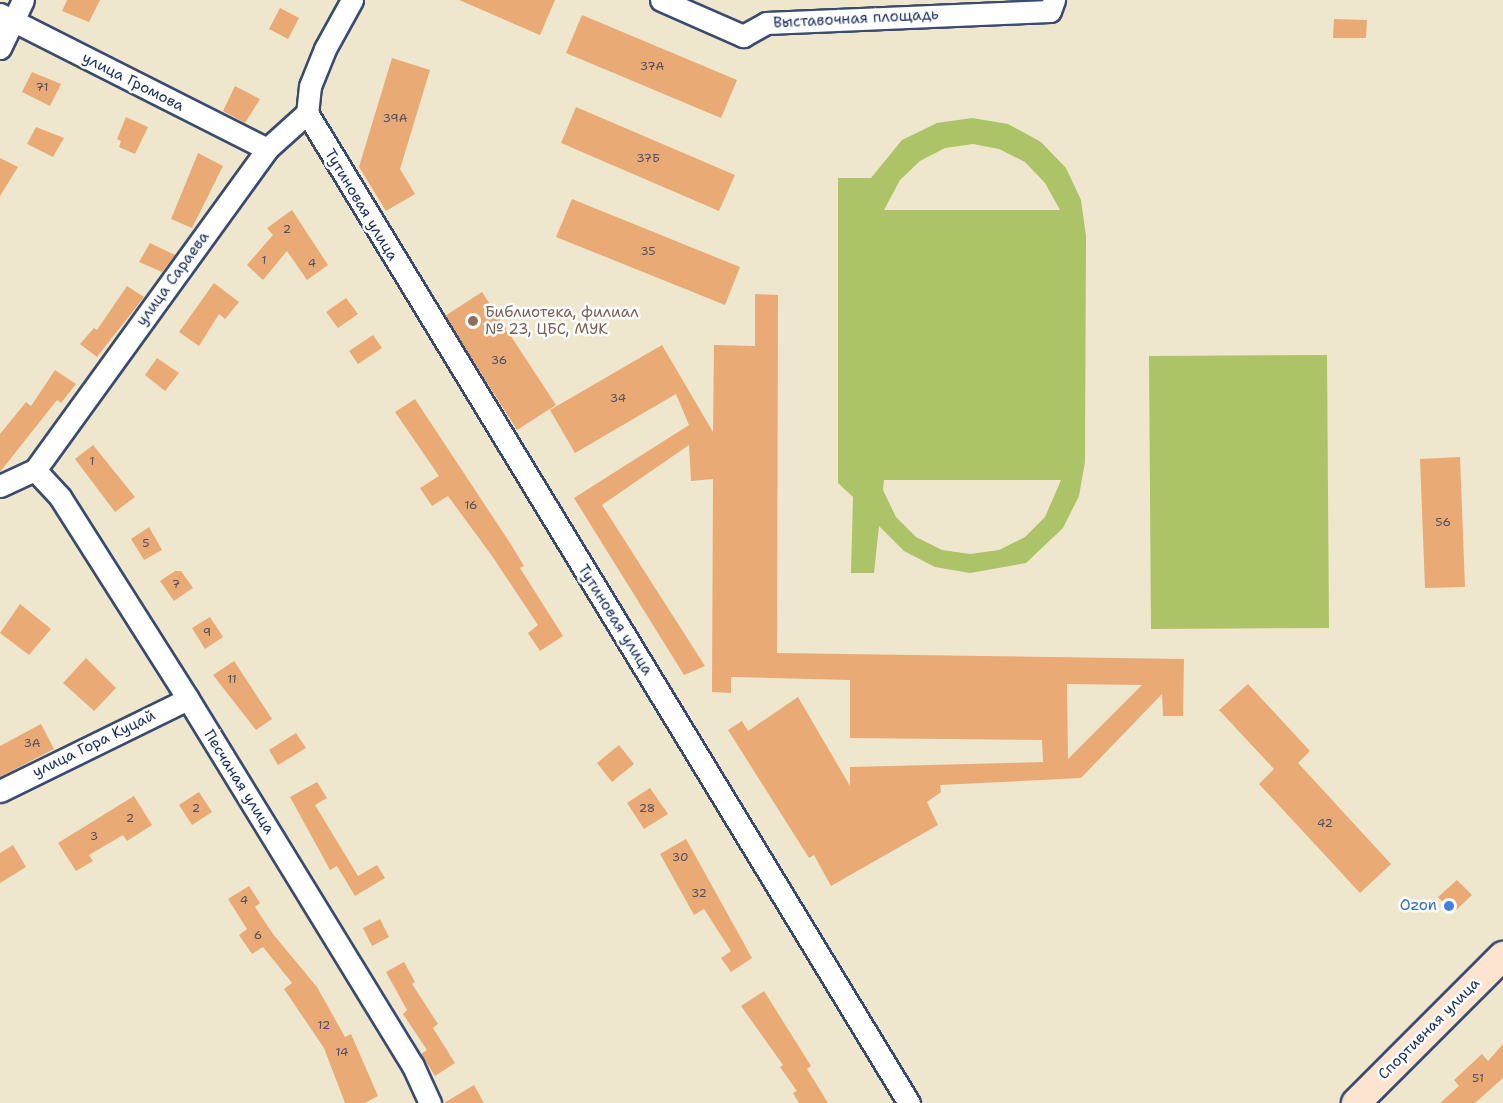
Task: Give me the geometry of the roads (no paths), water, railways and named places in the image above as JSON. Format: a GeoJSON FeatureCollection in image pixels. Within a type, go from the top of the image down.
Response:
{"type":"FeatureCollection","features":[{"type":"Feature","properties":{"kind":"street"},"geometry":{"type":"LineString","coordinates":[[0,48],[7,18],[23,0]]}},
{"type":"Feature","properties":{"kind":"street"},"geometry":{"type":"LineString","coordinates":[[307,113],[310,86],[325,49],[352,0]]}},
{"type":"Feature","properties":{"kind":"street","name":"Выставочная площадь"},"geometry":{"type":"LineString","coordinates":[[661,0],[743,36],[766,23],[1050,11],[1054,0]]}},
{"type":"Feature","properties":{"kind":"street","name":"улица Громова"},"geometry":{"type":"LineString","coordinates":[[7,18],[267,149]]}},
{"type":"Feature","properties":{"kind":"street","name":"Тутиновая улица"},"geometry":{"type":"LineString","coordinates":[[307,113],[909,1103]]}},
{"type":"Feature","properties":{"kind":"street","name":"улица Сараева"},"geometry":{"type":"LineString","coordinates":[[42,462],[267,149],[307,113]]}},
{"type":"Feature","properties":{"kind":"street"},"geometry":{"type":"LineString","coordinates":[[0,486],[42,462]]}},
{"type":"Feature","properties":{"kind":"street","name":"Песчаная улица"},"geometry":{"type":"LineString","coordinates":[[42,462],[60,497],[188,699],[413,1066],[430,1103]]}},
{"type":"Feature","properties":{"kind":"street","name":"улица Гора Куцай"},"geometry":{"type":"LineString","coordinates":[[0,790],[188,699]]}},
{"type":"Feature","properties":{"kind":"street","name":"Спортивная улица"},"geometry":{"type":"LineString","coordinates":[[1356,1103],[1503,956]]}},
{"type":"Feature","properties":{"kind":"place","name":"Библиотека, филиал № 23, ЦБС, МУК"},"geometry":{"type":"Point","coordinates":[473,321]}},
{"type":"Feature","properties":{"kind":"place","name":"Ozon"},"geometry":{"type":"Point","coordinates":[1449,906]}}]}
